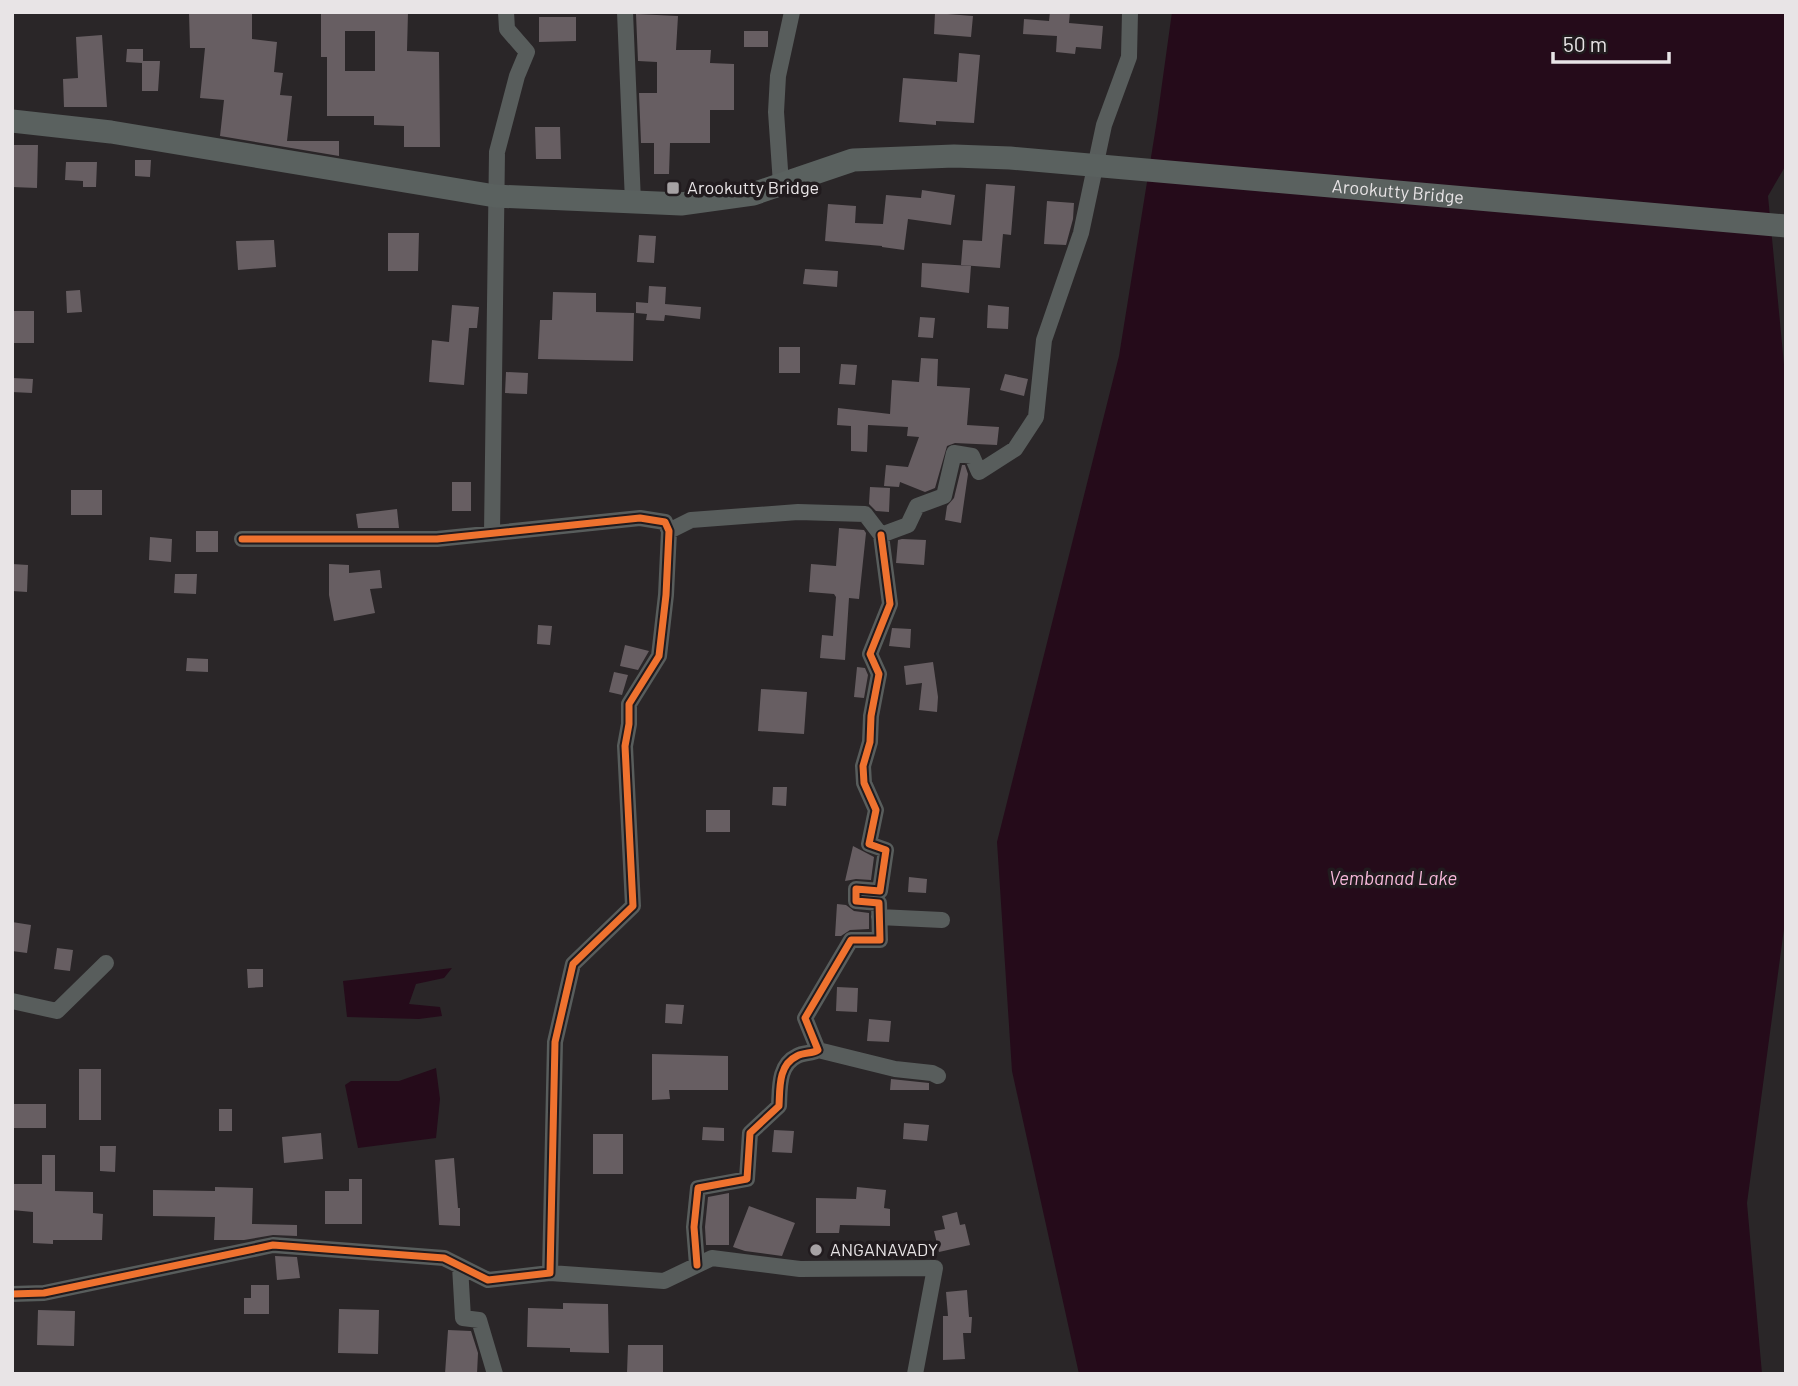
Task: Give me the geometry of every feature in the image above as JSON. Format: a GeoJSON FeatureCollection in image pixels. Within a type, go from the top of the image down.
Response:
{"type":"FeatureCollection","features":[{"type":"Feature","properties":{"kind":"main road","name":"Arookutty Bridge"},"geometry":{"type":"LineString","coordinates":[[12,121],[111,132],[495,196],[681,204],[754,194],[853,160],[954,156],[1010,158],[1786,226]]}},
{"type":"Feature","properties":{"kind":"street"},"geometry":{"type":"LineString","coordinates":[[492,533],[497,152],[514,88],[527,52],[507,29],[506,12]]}},
{"type":"Feature","properties":{"kind":"street"},"geometry":{"type":"LineString","coordinates":[[625,12],[633,202]]}},
{"type":"Feature","properties":{"kind":"street"},"geometry":{"type":"LineString","coordinates":[[781,184],[776,112],[778,76],[792,12]]}},
{"type":"Feature","properties":{"kind":"street"},"geometry":{"type":"LineString","coordinates":[[881,535],[908,525],[917,506],[944,496],[954,453],[972,456],[979,472],[1016,449],[1036,417],[1044,340],[1081,233],[1104,125],[1129,57],[1130,12]]}},
{"type":"Feature","properties":{"kind":"street"},"geometry":{"type":"LineString","coordinates":[[669,531],[691,520],[798,512],[864,514],[881,535],[890,604],[870,654],[879,674],[871,716],[870,742],[863,766],[864,783],[876,810],[869,844],[886,850],[880,891],[856,889],[856,901],[879,903],[880,940],[850,940],[805,1018],[818,1050]]}},
{"type":"Feature","properties":{"kind":"street"},"geometry":{"type":"LineString","coordinates":[[242,539],[437,539],[640,518],[665,522],[669,531],[666,595],[659,656],[629,704],[625,746],[633,906],[573,964],[555,1042],[550,1273]]}},
{"type":"Feature","properties":{"kind":"street"},"geometry":{"type":"LineString","coordinates":[[879,917],[942,920]]}},
{"type":"Feature","properties":{"kind":"street"},"geometry":{"type":"LineString","coordinates":[[12,1002],[57,1011],[106,963]]}},
{"type":"Feature","properties":{"kind":"street"},"geometry":{"type":"LineString","coordinates":[[697,1265],[694,1227],[698,1188],[747,1179],[750,1133],[779,1106],[781,1073],[790,1060],[799,1054],[815,1053],[818,1050],[895,1069],[938,1076]]}},
{"type":"Feature","properties":{"kind":"street"},"geometry":{"type":"LineString","coordinates":[[12,1294],[44,1293],[273,1245],[444,1258],[488,1280],[550,1273],[664,1281],[712,1258],[800,1269],[935,1268],[915,1374]]}},
{"type":"Feature","properties":{"kind":"street"},"geometry":{"type":"LineString","coordinates":[[460,1266],[463,1318],[479,1320],[495,1374]]}},
{"type":"Feature","properties":{"kind":"water","name":"Vembanad Lake"},"geometry":{"type":"Polygon","coordinates":[[[1172,12],[1786,12],[1786,165],[1768,196],[1786,386],[1786,914],[1747,1203],[1762,1374],[1079,1374],[1012,1071],[997,842],[1119,356],[1172,12]]]}},
{"type":"Feature","properties":{"kind":"water"},"geometry":{"type":"Polygon","coordinates":[[[452,968],[444,978],[416,984],[409,1004],[440,1007],[442,1016],[419,1019],[347,1017],[343,981],[452,968]]]}},
{"type":"Feature","properties":{"kind":"water"},"geometry":{"type":"Polygon","coordinates":[[[436,1068],[440,1099],[436,1138],[358,1148],[345,1085],[351,1081],[399,1081],[436,1068]]]}},
{"type":"Feature","properties":{"kind":"building"},"geometry":{"type":"Polygon","coordinates":[[[189,12],[252,12],[252,39],[277,42],[274,72],[283,73],[280,95],[292,96],[287,141],[339,141],[339,156],[220,136],[224,100],[200,98],[205,48],[190,48],[189,12]]]}},
{"type":"Feature","properties":{"kind":"building"},"geometry":{"type":"Polygon","coordinates":[[[321,12],[408,12],[407,51],[439,52],[440,147],[404,147],[404,126],[374,125],[374,116],[327,116],[327,57],[321,57],[321,12]],[[345,31],[345,71],[375,71],[375,31],[345,31]]]}},
{"type":"Feature","properties":{"kind":"building"},"geometry":{"type":"Polygon","coordinates":[[[1050,12],[1070,12],[1069,23],[1103,26],[1101,49],[1076,47],[1075,54],[1056,52],[1057,36],[1023,34],[1024,19],[1049,21],[1050,12]]]}},
{"type":"Feature","properties":{"kind":"building"},"geometry":{"type":"Polygon","coordinates":[[[935,13],[973,16],[971,37],[934,34],[935,13]]]}},
{"type":"Feature","properties":{"kind":"building"},"geometry":{"type":"Polygon","coordinates":[[[636,14],[678,16],[676,50],[711,50],[710,63],[734,64],[734,110],[710,110],[710,143],[670,143],[669,174],[654,174],[654,143],[641,143],[639,93],[657,93],[657,62],[638,61],[636,14]]]}},
{"type":"Feature","properties":{"kind":"building"},"geometry":{"type":"Polygon","coordinates":[[[539,17],[576,17],[576,41],[539,42],[539,17]]]}},
{"type":"Feature","properties":{"kind":"building"},"geometry":{"type":"Polygon","coordinates":[[[744,31],[768,31],[768,47],[744,47],[744,31]]]}},
{"type":"Feature","properties":{"kind":"building"},"geometry":{"type":"Polygon","coordinates":[[[102,35],[107,107],[64,107],[63,79],[78,78],[76,37],[102,35]]]}},
{"type":"Feature","properties":{"kind":"building"},"geometry":{"type":"Polygon","coordinates":[[[127,49],[143,49],[143,61],[160,61],[158,91],[142,91],[142,63],[126,62],[127,49]]]}},
{"type":"Feature","properties":{"kind":"building"},"geometry":{"type":"Polygon","coordinates":[[[959,53],[980,55],[974,123],[936,121],[936,125],[899,122],[903,78],[957,82],[959,53]]]}},
{"type":"Feature","properties":{"kind":"building"},"geometry":{"type":"Polygon","coordinates":[[[535,127],[560,127],[561,159],[536,159],[535,127]]]}},
{"type":"Feature","properties":{"kind":"building"},"geometry":{"type":"Polygon","coordinates":[[[12,145],[38,145],[37,188],[12,187],[12,145]]]}},
{"type":"Feature","properties":{"kind":"building"},"geometry":{"type":"Polygon","coordinates":[[[135,160],[151,160],[150,177],[135,176],[135,160]]]}},
{"type":"Feature","properties":{"kind":"building"},"geometry":{"type":"Polygon","coordinates":[[[66,162],[97,162],[96,187],[83,187],[83,181],[65,180],[66,162]]]}},
{"type":"Feature","properties":{"kind":"building"},"geometry":{"type":"Polygon","coordinates":[[[986,184],[1015,186],[1011,235],[1003,234],[1000,268],[961,265],[963,240],[982,241],[986,184]]]}},
{"type":"Feature","properties":{"kind":"building"},"geometry":{"type":"Polygon","coordinates":[[[922,190],[955,195],[951,225],[908,219],[904,250],[825,241],[828,204],[856,206],[855,223],[883,224],[886,195],[921,198],[922,190]]]}},
{"type":"Feature","properties":{"kind":"building"},"geometry":{"type":"Polygon","coordinates":[[[1047,201],[1074,203],[1066,245],[1044,244],[1047,201]]]}},
{"type":"Feature","properties":{"kind":"building"},"geometry":{"type":"Polygon","coordinates":[[[388,233],[419,233],[418,271],[388,271],[388,233]]]}},
{"type":"Feature","properties":{"kind":"building"},"geometry":{"type":"Polygon","coordinates":[[[639,235],[656,236],[654,263],[637,262],[639,235]]]}},
{"type":"Feature","properties":{"kind":"building"},"geometry":{"type":"Polygon","coordinates":[[[274,240],[276,267],[238,270],[236,241],[274,240]]]}},
{"type":"Feature","properties":{"kind":"building"},"geometry":{"type":"Polygon","coordinates":[[[922,263],[971,266],[969,293],[921,287],[922,263]]]}},
{"type":"Feature","properties":{"kind":"building"},"geometry":{"type":"Polygon","coordinates":[[[805,269],[838,271],[837,287],[803,284],[805,269]]]}},
{"type":"Feature","properties":{"kind":"building"},"geometry":{"type":"Polygon","coordinates":[[[649,286],[666,287],[665,304],[701,307],[700,319],[665,315],[664,321],[646,320],[647,314],[636,313],[636,302],[648,303],[649,286]]]}},
{"type":"Feature","properties":{"kind":"building"},"geometry":{"type":"Polygon","coordinates":[[[80,290],[82,312],[67,313],[66,291],[80,290]]]}},
{"type":"Feature","properties":{"kind":"building"},"geometry":{"type":"Polygon","coordinates":[[[553,292],[596,293],[596,312],[634,313],[633,361],[538,359],[540,320],[552,320],[553,292]]]}},
{"type":"Feature","properties":{"kind":"building"},"geometry":{"type":"Polygon","coordinates":[[[452,305],[479,307],[477,328],[469,328],[464,385],[429,382],[432,340],[449,342],[452,305]]]}},
{"type":"Feature","properties":{"kind":"building"},"geometry":{"type":"Polygon","coordinates":[[[988,305],[1009,307],[1008,329],[987,328],[988,305]]]}},
{"type":"Feature","properties":{"kind":"building"},"geometry":{"type":"Polygon","coordinates":[[[12,311],[34,311],[34,343],[12,343],[12,311]]]}},
{"type":"Feature","properties":{"kind":"building"},"geometry":{"type":"Polygon","coordinates":[[[920,317],[935,318],[933,338],[918,337],[920,317]]]}},
{"type":"Feature","properties":{"kind":"building"},"geometry":{"type":"Polygon","coordinates":[[[779,347],[800,347],[800,373],[779,373],[779,347]]]}},
{"type":"Feature","properties":{"kind":"building"},"geometry":{"type":"Polygon","coordinates":[[[921,358],[938,359],[937,386],[970,388],[967,425],[999,427],[997,445],[955,443],[947,446],[935,488],[925,492],[900,482],[899,487],[884,486],[886,465],[908,467],[919,437],[907,436],[908,427],[868,425],[867,452],[851,451],[851,426],[837,425],[838,408],[890,414],[892,380],[919,382],[921,358]]]}},
{"type":"Feature","properties":{"kind":"building"},"geometry":{"type":"Polygon","coordinates":[[[841,364],[857,365],[855,385],[839,384],[841,364]]]}},
{"type":"Feature","properties":{"kind":"building"},"geometry":{"type":"Polygon","coordinates":[[[506,372],[528,373],[527,394],[505,393],[506,372]]]}},
{"type":"Feature","properties":{"kind":"building"},"geometry":{"type":"Polygon","coordinates":[[[1005,374],[1028,379],[1024,396],[1000,390],[1005,374]]]}},
{"type":"Feature","properties":{"kind":"building"},"geometry":{"type":"Polygon","coordinates":[[[12,378],[33,379],[32,393],[12,392],[12,378]]]}},
{"type":"Feature","properties":{"kind":"building"},"geometry":{"type":"Polygon","coordinates":[[[962,465],[965,465],[968,474],[961,523],[945,520],[947,506],[954,498],[962,465]]]}},
{"type":"Feature","properties":{"kind":"building"},"geometry":{"type":"Polygon","coordinates":[[[452,482],[471,482],[471,511],[452,511],[452,482]]]}},
{"type":"Feature","properties":{"kind":"building"},"geometry":{"type":"Polygon","coordinates":[[[870,487],[890,488],[889,512],[876,511],[869,504],[870,487]]]}},
{"type":"Feature","properties":{"kind":"building"},"geometry":{"type":"Polygon","coordinates":[[[71,490],[102,490],[102,515],[71,515],[71,490]]]}},
{"type":"Feature","properties":{"kind":"building"},"geometry":{"type":"Polygon","coordinates":[[[397,509],[399,528],[358,528],[356,514],[397,509]]]}},
{"type":"Feature","properties":{"kind":"building"},"geometry":{"type":"Polygon","coordinates":[[[839,528],[864,530],[866,533],[859,599],[849,598],[845,660],[820,658],[822,635],[833,636],[836,597],[834,594],[809,592],[811,564],[836,566],[839,528]]]}},
{"type":"Feature","properties":{"kind":"building"},"geometry":{"type":"Polygon","coordinates":[[[196,531],[218,531],[218,552],[196,552],[196,531]]]}},
{"type":"Feature","properties":{"kind":"building"},"geometry":{"type":"Polygon","coordinates":[[[150,537],[172,539],[171,562],[149,560],[150,537]]]}},
{"type":"Feature","properties":{"kind":"building"},"geometry":{"type":"Polygon","coordinates":[[[898,540],[926,540],[924,565],[896,563],[898,540]]]}},
{"type":"Feature","properties":{"kind":"building"},"geometry":{"type":"Polygon","coordinates":[[[12,564],[28,565],[27,592],[12,591],[12,564]]]}},
{"type":"Feature","properties":{"kind":"building"},"geometry":{"type":"Polygon","coordinates":[[[329,564],[349,565],[349,573],[380,570],[382,588],[370,589],[375,613],[334,621],[329,595],[329,564]]]}},
{"type":"Feature","properties":{"kind":"building"},"geometry":{"type":"Polygon","coordinates":[[[175,574],[197,574],[196,594],[174,593],[175,574]]]}},
{"type":"Feature","properties":{"kind":"building"},"geometry":{"type":"Polygon","coordinates":[[[538,625],[552,626],[550,645],[537,644],[538,625]]]}},
{"type":"Feature","properties":{"kind":"building"},"geometry":{"type":"Polygon","coordinates":[[[892,628],[911,629],[910,648],[889,646],[892,628]]]}},
{"type":"Feature","properties":{"kind":"building"},"geometry":{"type":"Polygon","coordinates":[[[625,645],[649,651],[638,670],[620,666],[625,645]]]}},
{"type":"Feature","properties":{"kind":"building"},"geometry":{"type":"Polygon","coordinates":[[[187,658],[208,659],[208,672],[186,671],[187,658]]]}},
{"type":"Feature","properties":{"kind":"building"},"geometry":{"type":"Polygon","coordinates":[[[933,662],[938,697],[937,712],[919,710],[922,683],[906,685],[904,666],[933,662]]]}},
{"type":"Feature","properties":{"kind":"building"},"geometry":{"type":"Polygon","coordinates":[[[857,667],[865,668],[868,675],[864,698],[854,697],[857,667]]]}},
{"type":"Feature","properties":{"kind":"building"},"geometry":{"type":"Polygon","coordinates":[[[614,672],[628,675],[622,695],[609,692],[614,672]]]}},
{"type":"Feature","properties":{"kind":"building"},"geometry":{"type":"Polygon","coordinates":[[[761,689],[807,692],[804,734],[758,731],[761,689]]]}},
{"type":"Feature","properties":{"kind":"building"},"geometry":{"type":"Polygon","coordinates":[[[773,787],[787,787],[786,806],[772,805],[773,787]]]}},
{"type":"Feature","properties":{"kind":"building"},"geometry":{"type":"Polygon","coordinates":[[[706,810],[730,810],[730,832],[706,832],[706,810]]]}},
{"type":"Feature","properties":{"kind":"building"},"geometry":{"type":"Polygon","coordinates":[[[853,846],[874,857],[871,880],[845,881],[853,846]]]}},
{"type":"Feature","properties":{"kind":"building"},"geometry":{"type":"Polygon","coordinates":[[[909,877],[927,879],[926,893],[908,892],[909,877]]]}},
{"type":"Feature","properties":{"kind":"building"},"geometry":{"type":"Polygon","coordinates":[[[837,904],[846,905],[854,911],[869,913],[869,929],[850,930],[841,936],[835,936],[837,904]]]}},
{"type":"Feature","properties":{"kind":"building"},"geometry":{"type":"Polygon","coordinates":[[[12,922],[31,925],[27,953],[12,951],[12,922]]]}},
{"type":"Feature","properties":{"kind":"building"},"geometry":{"type":"Polygon","coordinates":[[[57,948],[73,950],[70,971],[54,969],[57,948]]]}},
{"type":"Feature","properties":{"kind":"building"},"geometry":{"type":"Polygon","coordinates":[[[247,969],[263,969],[263,987],[248,988],[247,969]]]}},
{"type":"Feature","properties":{"kind":"building"},"geometry":{"type":"Polygon","coordinates":[[[837,987],[858,988],[857,1012],[836,1011],[837,987]]]}},
{"type":"Feature","properties":{"kind":"building"},"geometry":{"type":"Polygon","coordinates":[[[666,1004],[684,1005],[682,1024],[665,1023],[666,1004]]]}},
{"type":"Feature","properties":{"kind":"building"},"geometry":{"type":"Polygon","coordinates":[[[869,1019],[891,1021],[889,1042],[867,1041],[869,1019]]]}},
{"type":"Feature","properties":{"kind":"building"},"geometry":{"type":"Polygon","coordinates":[[[652,1054],[728,1056],[728,1090],[669,1090],[670,1099],[652,1100],[652,1054]]]}},
{"type":"Feature","properties":{"kind":"building"},"geometry":{"type":"Polygon","coordinates":[[[79,1069],[101,1069],[101,1120],[79,1120],[79,1069]]]}},
{"type":"Feature","properties":{"kind":"building"},"geometry":{"type":"Polygon","coordinates":[[[891,1079],[929,1083],[929,1090],[890,1090],[891,1079]]]}},
{"type":"Feature","properties":{"kind":"building"},"geometry":{"type":"Polygon","coordinates":[[[12,1104],[46,1104],[46,1128],[12,1128],[12,1104]]]}},
{"type":"Feature","properties":{"kind":"building"},"geometry":{"type":"Polygon","coordinates":[[[219,1109],[232,1109],[232,1131],[219,1131],[219,1109]]]}},
{"type":"Feature","properties":{"kind":"building"},"geometry":{"type":"Polygon","coordinates":[[[904,1123],[929,1125],[927,1141],[903,1139],[904,1123]]]}},
{"type":"Feature","properties":{"kind":"building"},"geometry":{"type":"Polygon","coordinates":[[[703,1127],[724,1128],[724,1141],[702,1140],[703,1127]]]}},
{"type":"Feature","properties":{"kind":"building"},"geometry":{"type":"Polygon","coordinates":[[[774,1130],[794,1131],[792,1153],[772,1152],[774,1130]]]}},
{"type":"Feature","properties":{"kind":"building"},"geometry":{"type":"Polygon","coordinates":[[[321,1133],[323,1159],[284,1163],[282,1137],[321,1133]]]}},
{"type":"Feature","properties":{"kind":"building"},"geometry":{"type":"Polygon","coordinates":[[[593,1134],[623,1134],[623,1174],[593,1174],[593,1134]]]}},
{"type":"Feature","properties":{"kind":"building"},"geometry":{"type":"Polygon","coordinates":[[[100,1146],[116,1146],[115,1172],[100,1171],[100,1146]]]}},
{"type":"Feature","properties":{"kind":"building"},"geometry":{"type":"Polygon","coordinates":[[[42,1155],[55,1155],[55,1191],[93,1192],[93,1213],[103,1214],[102,1240],[53,1240],[53,1244],[33,1243],[33,1212],[12,1210],[12,1184],[42,1184],[42,1155]]]}},
{"type":"Feature","properties":{"kind":"building"},"geometry":{"type":"Polygon","coordinates":[[[454,1158],[460,1226],[439,1225],[435,1160],[454,1158]]]}},
{"type":"Feature","properties":{"kind":"building"},"geometry":{"type":"Polygon","coordinates":[[[349,1179],[362,1179],[362,1224],[325,1224],[325,1191],[349,1191],[349,1179]]]}},
{"type":"Feature","properties":{"kind":"building"},"geometry":{"type":"Polygon","coordinates":[[[215,1187],[253,1188],[252,1224],[297,1225],[297,1236],[273,1235],[244,1240],[214,1240],[215,1217],[153,1216],[153,1190],[215,1191],[215,1187]]]}},
{"type":"Feature","properties":{"kind":"building"},"geometry":{"type":"Polygon","coordinates":[[[857,1187],[886,1190],[884,1208],[890,1209],[890,1226],[840,1225],[839,1233],[816,1233],[816,1198],[856,1199],[857,1187]]]}},
{"type":"Feature","properties":{"kind":"building"},"geometry":{"type":"Polygon","coordinates":[[[729,1193],[729,1245],[706,1245],[708,1197],[729,1193]]]}},
{"type":"Feature","properties":{"kind":"building"},"geometry":{"type":"Polygon","coordinates":[[[749,1206],[795,1223],[782,1256],[733,1247],[749,1206]]]}},
{"type":"Feature","properties":{"kind":"building"},"geometry":{"type":"Polygon","coordinates":[[[957,1212],[960,1225],[965,1224],[970,1245],[939,1252],[934,1231],[945,1229],[942,1216],[957,1212]]]}},
{"type":"Feature","properties":{"kind":"building"},"geometry":{"type":"Polygon","coordinates":[[[275,1256],[297,1257],[300,1278],[277,1280],[275,1256]]]}},
{"type":"Feature","properties":{"kind":"building"},"geometry":{"type":"Polygon","coordinates":[[[251,1285],[269,1285],[269,1314],[244,1314],[244,1298],[251,1298],[251,1285]]]}},
{"type":"Feature","properties":{"kind":"building"},"geometry":{"type":"Polygon","coordinates":[[[967,1290],[969,1317],[972,1317],[971,1333],[963,1333],[965,1359],[943,1360],[943,1316],[948,1316],[946,1292],[967,1290]]]}},
{"type":"Feature","properties":{"kind":"building"},"geometry":{"type":"Polygon","coordinates":[[[563,1303],[608,1304],[609,1353],[570,1352],[570,1348],[527,1347],[528,1308],[563,1309],[563,1303]]]}},
{"type":"Feature","properties":{"kind":"building"},"geometry":{"type":"Polygon","coordinates":[[[339,1309],[379,1310],[378,1354],[338,1353],[339,1309]]]}},
{"type":"Feature","properties":{"kind":"building"},"geometry":{"type":"Polygon","coordinates":[[[38,1310],[75,1311],[74,1346],[37,1345],[38,1310]]]}},
{"type":"Feature","properties":{"kind":"building"},"geometry":{"type":"Polygon","coordinates":[[[448,1330],[471,1331],[478,1353],[477,1374],[445,1374],[448,1330]]]}},
{"type":"Feature","properties":{"kind":"building"},"geometry":{"type":"Polygon","coordinates":[[[628,1345],[663,1345],[663,1373],[627,1373],[628,1345]]]}},
{"type":"Feature","properties":{"kind":"cycle path"},"geometry":{"type":"LineString","coordinates":[[12,1294],[44,1293],[273,1245],[444,1258],[488,1280],[550,1273],[555,1042],[573,964],[633,906],[625,746],[629,704],[659,656],[666,595],[669,531],[665,522],[640,518],[437,539],[242,539]]}},
{"type":"Feature","properties":{"kind":"cycle path"},"geometry":{"type":"LineString","coordinates":[[697,1265],[694,1227],[698,1188],[747,1179],[750,1133],[779,1106],[781,1078],[786,1065],[797,1056],[818,1050],[805,1018],[851,940],[880,940],[879,903],[856,901],[856,889],[880,891],[886,850],[869,844],[876,810],[864,783],[863,766],[870,742],[871,716],[879,674],[870,654],[890,604],[881,535]]}},
{"type":"Feature","properties":{"kind":"place","name":"Arookutty Bridge"},"geometry":{"type":"Point","coordinates":[673,188]}},
{"type":"Feature","properties":{"kind":"place","name":"ANGANAVADY"},"geometry":{"type":"Point","coordinates":[816,1250]}}]}
